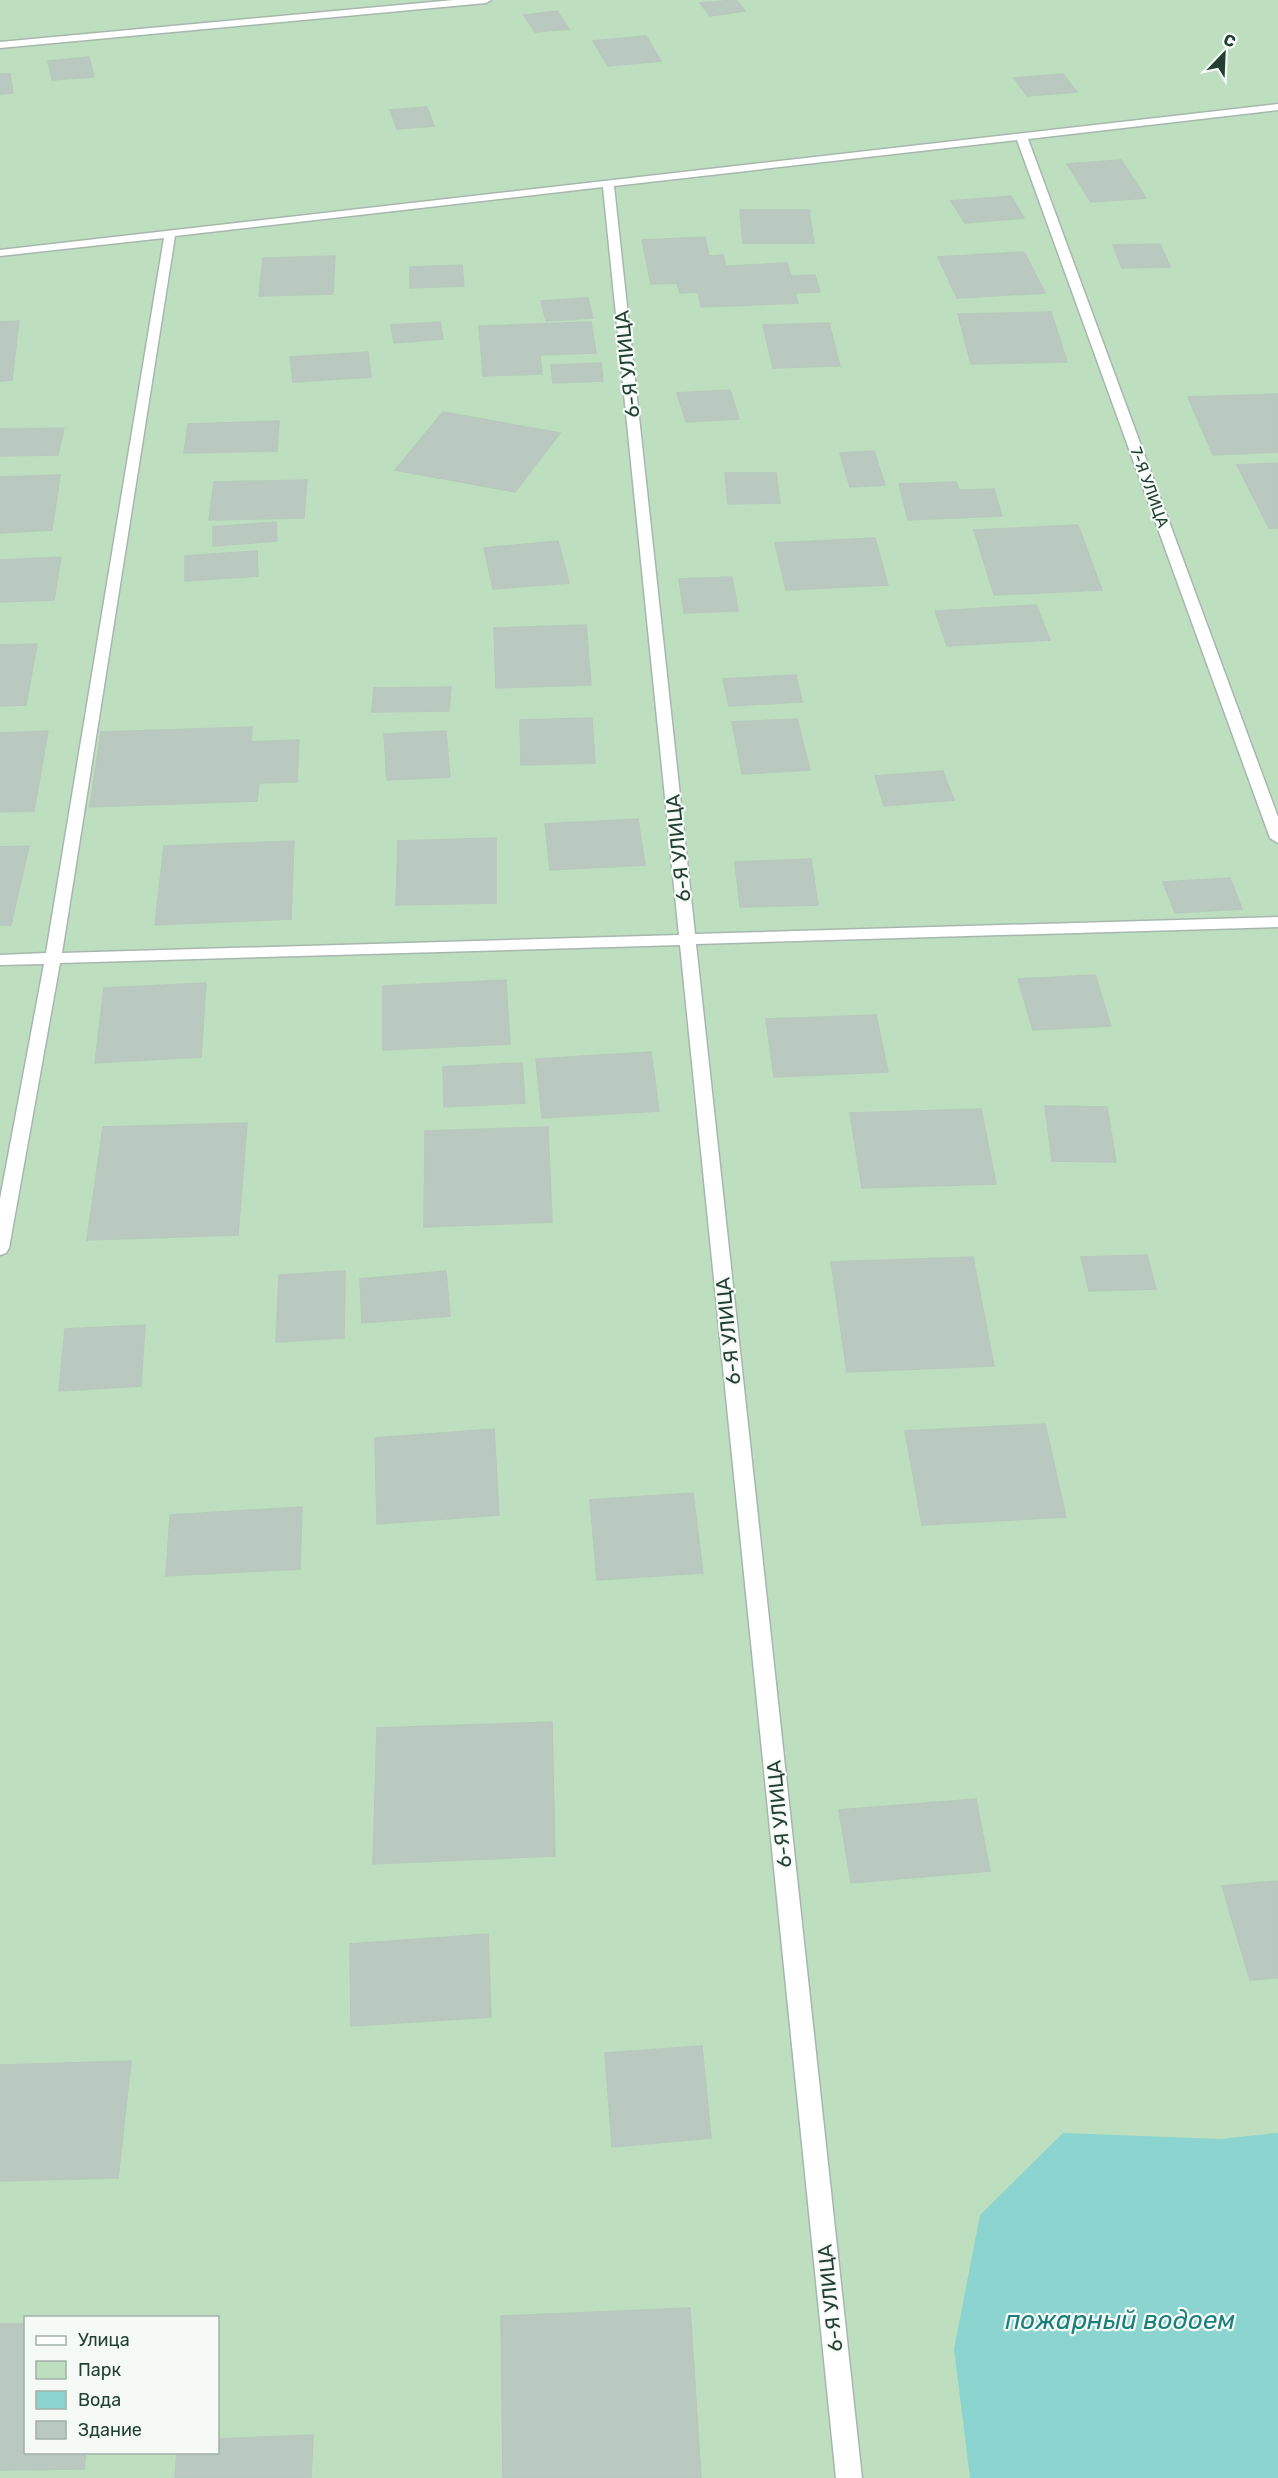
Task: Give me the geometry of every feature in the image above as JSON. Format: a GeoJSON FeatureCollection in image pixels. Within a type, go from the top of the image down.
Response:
{"type":"FeatureCollection","features":[{"type":"Feature","properties":{"kind":"street"},"geometry":{"type":"LineString","coordinates":[[0,45],[486,0]]}},
{"type":"Feature","properties":{"kind":"street"},"geometry":{"type":"LineString","coordinates":[[0,253],[1278,107]]}},
{"type":"Feature","properties":{"kind":"street","name":"7-Я УЛИЦА"},"geometry":{"type":"LineString","coordinates":[[1021,135],[1278,838]]}},
{"type":"Feature","properties":{"kind":"street","name":"6-Я УЛИЦА"},"geometry":{"type":"LineString","coordinates":[[608,184],[849,2478]]}},
{"type":"Feature","properties":{"kind":"street"},"geometry":{"type":"LineString","coordinates":[[0,1248],[53,958],[170,233]]}},
{"type":"Feature","properties":{"kind":"street"},"geometry":{"type":"LineString","coordinates":[[0,960],[1278,922]]}},
{"type":"Feature","properties":{"kind":"green space"},"geometry":{"type":"Polygon","coordinates":[[[0,0],[1278,0],[1278,2478],[0,2478],[0,0]]]}},
{"type":"Feature","properties":{"kind":"water","name":"пожарный водоем"},"geometry":{"type":"Polygon","coordinates":[[[1063,2133],[1220,2139],[1278,2133],[1278,2478],[970,2478],[954,2349],[980,2215],[1063,2133]]]}},
{"type":"Feature","properties":{"kind":"building"},"geometry":{"type":"Polygon","coordinates":[[[736,0],[745,11],[710,16],[700,3],[736,0]]]}},
{"type":"Feature","properties":{"kind":"building"},"geometry":{"type":"Polygon","coordinates":[[[557,11],[569,29],[535,32],[524,15],[557,11]]]}},
{"type":"Feature","properties":{"kind":"building"},"geometry":{"type":"Polygon","coordinates":[[[646,36],[661,61],[608,66],[593,41],[646,36]]]}},
{"type":"Feature","properties":{"kind":"building"},"geometry":{"type":"Polygon","coordinates":[[[89,57],[94,77],[52,80],[48,61],[89,57]]]}},
{"type":"Feature","properties":{"kind":"building"},"geometry":{"type":"Polygon","coordinates":[[[0,74],[10,74],[13,93],[0,94],[0,74]]]}},
{"type":"Feature","properties":{"kind":"building"},"geometry":{"type":"Polygon","coordinates":[[[1063,74],[1077,92],[1027,96],[1014,78],[1063,74]]]}},
{"type":"Feature","properties":{"kind":"building"},"geometry":{"type":"Polygon","coordinates":[[[427,107],[434,126],[397,129],[390,110],[427,107]]]}},
{"type":"Feature","properties":{"kind":"building"},"geometry":{"type":"Polygon","coordinates":[[[1121,160],[1146,198],[1091,202],[1067,164],[1121,160]]]}},
{"type":"Feature","properties":{"kind":"building"},"geometry":{"type":"Polygon","coordinates":[[[1011,196],[1024,218],[965,223],[951,201],[1011,196]]]}},
{"type":"Feature","properties":{"kind":"building"},"geometry":{"type":"Polygon","coordinates":[[[740,210],[809,210],[814,243],[743,243],[740,210]]]}},
{"type":"Feature","properties":{"kind":"building"},"geometry":{"type":"Polygon","coordinates":[[[705,237],[709,256],[723,255],[726,266],[787,263],[791,276],[815,275],[820,292],[795,293],[798,303],[701,307],[698,292],[680,293],[677,283],[651,284],[642,240],[705,237]]]}},
{"type":"Feature","properties":{"kind":"building"},"geometry":{"type":"Polygon","coordinates":[[[1160,244],[1170,267],[1122,268],[1113,245],[1160,244]]]}},
{"type":"Feature","properties":{"kind":"building"},"geometry":{"type":"Polygon","coordinates":[[[1024,252],[1045,293],[957,298],[938,257],[1024,252]]]}},
{"type":"Feature","properties":{"kind":"building"},"geometry":{"type":"Polygon","coordinates":[[[335,256],[333,294],[259,296],[263,258],[335,256]]]}},
{"type":"Feature","properties":{"kind":"building"},"geometry":{"type":"Polygon","coordinates":[[[462,265],[464,286],[410,288],[410,267],[462,265]]]}},
{"type":"Feature","properties":{"kind":"building"},"geometry":{"type":"Polygon","coordinates":[[[588,298],[593,318],[546,321],[541,301],[588,298]]]}},
{"type":"Feature","properties":{"kind":"building"},"geometry":{"type":"Polygon","coordinates":[[[1051,312],[1067,362],[971,364],[958,314],[1051,312]]]}},
{"type":"Feature","properties":{"kind":"building"},"geometry":{"type":"Polygon","coordinates":[[[19,321],[12,380],[0,381],[0,322],[19,321]]]}},
{"type":"Feature","properties":{"kind":"building"},"geometry":{"type":"Polygon","coordinates":[[[440,322],[443,339],[394,343],[391,325],[440,322]]]}},
{"type":"Feature","properties":{"kind":"building"},"geometry":{"type":"Polygon","coordinates":[[[591,322],[596,353],[540,355],[542,374],[483,376],[479,326],[591,322]]]}},
{"type":"Feature","properties":{"kind":"building"},"geometry":{"type":"Polygon","coordinates":[[[829,323],[840,366],[773,368],[763,325],[829,323]]]}},
{"type":"Feature","properties":{"kind":"building"},"geometry":{"type":"Polygon","coordinates":[[[368,352],[371,377],[293,382],[290,357],[368,352]]]}},
{"type":"Feature","properties":{"kind":"building"},"geometry":{"type":"Polygon","coordinates":[[[601,363],[603,381],[553,383],[551,365],[601,363]]]}},
{"type":"Feature","properties":{"kind":"building"},"geometry":{"type":"Polygon","coordinates":[[[730,390],[739,419],[686,422],[677,393],[730,390]]]}},
{"type":"Feature","properties":{"kind":"building"},"geometry":{"type":"Polygon","coordinates":[[[1278,394],[1278,452],[1213,455],[1188,397],[1278,394]]]}},
{"type":"Feature","properties":{"kind":"building"},"geometry":{"type":"Polygon","coordinates":[[[443,412],[560,433],[515,492],[395,470],[443,412]]]}},
{"type":"Feature","properties":{"kind":"building"},"geometry":{"type":"Polygon","coordinates":[[[279,421],[277,451],[184,453],[188,424],[279,421]]]}},
{"type":"Feature","properties":{"kind":"building"},"geometry":{"type":"Polygon","coordinates":[[[64,428],[58,455],[0,456],[0,429],[64,428]]]}},
{"type":"Feature","properties":{"kind":"building"},"geometry":{"type":"Polygon","coordinates":[[[874,451],[885,485],[850,487],[840,453],[874,451]]]}},
{"type":"Feature","properties":{"kind":"building"},"geometry":{"type":"Polygon","coordinates":[[[1278,463],[1278,528],[1269,528],[1237,465],[1278,463]]]}},
{"type":"Feature","properties":{"kind":"building"},"geometry":{"type":"Polygon","coordinates":[[[725,473],[776,473],[780,503],[728,504],[725,473]]]}},
{"type":"Feature","properties":{"kind":"building"},"geometry":{"type":"Polygon","coordinates":[[[60,475],[52,530],[0,533],[0,477],[60,475]]]}},
{"type":"Feature","properties":{"kind":"building"},"geometry":{"type":"Polygon","coordinates":[[[307,480],[304,518],[209,520],[214,482],[307,480]]]}},
{"type":"Feature","properties":{"kind":"building"},"geometry":{"type":"Polygon","coordinates":[[[956,482],[959,490],[994,489],[1002,516],[908,520],[899,484],[956,482]]]}},
{"type":"Feature","properties":{"kind":"building"},"geometry":{"type":"Polygon","coordinates":[[[276,522],[277,541],[213,546],[213,527],[276,522]]]}},
{"type":"Feature","properties":{"kind":"building"},"geometry":{"type":"Polygon","coordinates":[[[1078,525],[1102,590],[994,595],[974,530],[1078,525]]]}},
{"type":"Feature","properties":{"kind":"building"},"geometry":{"type":"Polygon","coordinates":[[[875,538],[888,585],[786,590],[775,543],[875,538]]]}},
{"type":"Feature","properties":{"kind":"building"},"geometry":{"type":"Polygon","coordinates":[[[558,541],[569,583],[493,589],[484,548],[558,541]]]}},
{"type":"Feature","properties":{"kind":"building"},"geometry":{"type":"Polygon","coordinates":[[[257,551],[258,576],[185,581],[185,556],[257,551]]]}},
{"type":"Feature","properties":{"kind":"building"},"geometry":{"type":"Polygon","coordinates":[[[61,557],[54,600],[0,602],[0,560],[61,557]]]}},
{"type":"Feature","properties":{"kind":"building"},"geometry":{"type":"Polygon","coordinates":[[[732,577],[738,611],[684,613],[679,579],[732,577]]]}},
{"type":"Feature","properties":{"kind":"building"},"geometry":{"type":"Polygon","coordinates":[[[1036,605],[1050,640],[947,646],[935,611],[1036,605]]]}},
{"type":"Feature","properties":{"kind":"building"},"geometry":{"type":"Polygon","coordinates":[[[586,625],[591,685],[496,688],[494,628],[586,625]]]}},
{"type":"Feature","properties":{"kind":"building"},"geometry":{"type":"Polygon","coordinates":[[[37,644],[26,705],[0,706],[0,645],[37,644]]]}},
{"type":"Feature","properties":{"kind":"building"},"geometry":{"type":"Polygon","coordinates":[[[796,675],[802,702],[729,706],[723,679],[796,675]]]}},
{"type":"Feature","properties":{"kind":"building"},"geometry":{"type":"Polygon","coordinates":[[[451,687],[449,711],[372,712],[374,688],[451,687]]]}},
{"type":"Feature","properties":{"kind":"building"},"geometry":{"type":"Polygon","coordinates":[[[592,718],[595,763],[521,765],[520,720],[592,718]]]}},
{"type":"Feature","properties":{"kind":"building"},"geometry":{"type":"Polygon","coordinates":[[[797,719],[810,770],[742,774],[732,722],[797,719]]]}},
{"type":"Feature","properties":{"kind":"building"},"geometry":{"type":"Polygon","coordinates":[[[252,727],[251,742],[299,740],[297,782],[259,783],[257,801],[90,807],[101,732],[252,727]]]}},
{"type":"Feature","properties":{"kind":"building"},"geometry":{"type":"Polygon","coordinates":[[[48,731],[34,811],[0,812],[0,733],[48,731]]]}},
{"type":"Feature","properties":{"kind":"building"},"geometry":{"type":"Polygon","coordinates":[[[446,731],[450,777],[387,780],[384,734],[446,731]]]}},
{"type":"Feature","properties":{"kind":"building"},"geometry":{"type":"Polygon","coordinates":[[[943,771],[954,800],[884,806],[875,776],[943,771]]]}},
{"type":"Feature","properties":{"kind":"building"},"geometry":{"type":"Polygon","coordinates":[[[638,819],[645,865],[550,870],[545,824],[638,819]]]}},
{"type":"Feature","properties":{"kind":"building"},"geometry":{"type":"Polygon","coordinates":[[[496,838],[496,903],[396,905],[398,841],[496,838]]]}},
{"type":"Feature","properties":{"kind":"building"},"geometry":{"type":"Polygon","coordinates":[[[294,841],[291,919],[155,925],[164,846],[294,841]]]}},
{"type":"Feature","properties":{"kind":"building"},"geometry":{"type":"Polygon","coordinates":[[[29,846],[11,925],[0,925],[0,847],[29,846]]]}},
{"type":"Feature","properties":{"kind":"building"},"geometry":{"type":"Polygon","coordinates":[[[811,859],[818,905],[740,907],[735,862],[811,859]]]}},
{"type":"Feature","properties":{"kind":"building"},"geometry":{"type":"Polygon","coordinates":[[[1230,878],[1242,909],[1175,913],[1163,882],[1230,878]]]}},
{"type":"Feature","properties":{"kind":"building"},"geometry":{"type":"Polygon","coordinates":[[[1095,975],[1111,1026],[1033,1030],[1018,979],[1095,975]]]}},
{"type":"Feature","properties":{"kind":"building"},"geometry":{"type":"Polygon","coordinates":[[[506,980],[510,1044],[383,1050],[383,986],[506,980]]]}},
{"type":"Feature","properties":{"kind":"building"},"geometry":{"type":"Polygon","coordinates":[[[206,983],[201,1057],[95,1063],[104,988],[206,983]]]}},
{"type":"Feature","properties":{"kind":"building"},"geometry":{"type":"Polygon","coordinates":[[[876,1015],[888,1072],[774,1077],[766,1019],[876,1015]]]}},
{"type":"Feature","properties":{"kind":"building"},"geometry":{"type":"Polygon","coordinates":[[[651,1052],[659,1111],[542,1118],[536,1059],[651,1052]]]}},
{"type":"Feature","properties":{"kind":"building"},"geometry":{"type":"Polygon","coordinates":[[[522,1063],[525,1103],[444,1107],[443,1067],[522,1063]]]}},
{"type":"Feature","properties":{"kind":"building"},"geometry":{"type":"Polygon","coordinates":[[[1045,1106],[1107,1107],[1116,1162],[1052,1161],[1045,1106]]]}},
{"type":"Feature","properties":{"kind":"building"},"geometry":{"type":"Polygon","coordinates":[[[981,1109],[996,1184],[862,1188],[850,1113],[981,1109]]]}},
{"type":"Feature","properties":{"kind":"building"},"geometry":{"type":"Polygon","coordinates":[[[247,1123],[238,1235],[87,1240],[103,1127],[247,1123]]]}},
{"type":"Feature","properties":{"kind":"building"},"geometry":{"type":"Polygon","coordinates":[[[548,1127],[552,1222],[424,1227],[425,1131],[548,1127]]]}},
{"type":"Feature","properties":{"kind":"building"},"geometry":{"type":"Polygon","coordinates":[[[1147,1255],[1156,1289],[1089,1291],[1081,1257],[1147,1255]]]}},
{"type":"Feature","properties":{"kind":"building"},"geometry":{"type":"Polygon","coordinates":[[[973,1257],[994,1366],[847,1372],[831,1262],[973,1257]]]}},
{"type":"Feature","properties":{"kind":"building"},"geometry":{"type":"Polygon","coordinates":[[[345,1271],[344,1338],[276,1342],[279,1275],[345,1271]]]}},
{"type":"Feature","properties":{"kind":"building"},"geometry":{"type":"Polygon","coordinates":[[[446,1271],[450,1316],[362,1323],[360,1279],[446,1271]]]}},
{"type":"Feature","properties":{"kind":"building"},"geometry":{"type":"Polygon","coordinates":[[[145,1325],[141,1386],[59,1391],[65,1329],[145,1325]]]}},
{"type":"Feature","properties":{"kind":"building"},"geometry":{"type":"Polygon","coordinates":[[[1045,1424],[1066,1517],[922,1525],[905,1431],[1045,1424]]]}},
{"type":"Feature","properties":{"kind":"building"},"geometry":{"type":"Polygon","coordinates":[[[494,1429],[499,1515],[377,1524],[375,1438],[494,1429]]]}},
{"type":"Feature","properties":{"kind":"building"},"geometry":{"type":"Polygon","coordinates":[[[693,1493],[703,1573],[597,1580],[590,1500],[693,1493]]]}},
{"type":"Feature","properties":{"kind":"building"},"geometry":{"type":"Polygon","coordinates":[[[302,1507],[300,1569],[166,1576],[170,1515],[302,1507]]]}},
{"type":"Feature","properties":{"kind":"building"},"geometry":{"type":"Polygon","coordinates":[[[552,1722],[555,1856],[373,1864],[377,1728],[552,1722]]]}},
{"type":"Feature","properties":{"kind":"building"},"geometry":{"type":"Polygon","coordinates":[[[976,1799],[990,1871],[851,1883],[839,1810],[976,1799]]]}},
{"type":"Feature","properties":{"kind":"building"},"geometry":{"type":"Polygon","coordinates":[[[1278,1881],[1278,1978],[1250,1980],[1222,1886],[1278,1881]]]}},
{"type":"Feature","properties":{"kind":"building"},"geometry":{"type":"Polygon","coordinates":[[[488,1934],[491,2017],[351,2026],[350,1944],[488,1934]]]}},
{"type":"Feature","properties":{"kind":"building"},"geometry":{"type":"Polygon","coordinates":[[[702,2046],[711,2138],[612,2147],[605,2053],[702,2046]]]}},
{"type":"Feature","properties":{"kind":"building"},"geometry":{"type":"Polygon","coordinates":[[[131,2061],[118,2178],[0,2181],[0,2065],[131,2061]]]}},
{"type":"Feature","properties":{"kind":"building"},"geometry":{"type":"Polygon","coordinates":[[[690,2308],[701,2478],[503,2478],[501,2316],[690,2308]]]}},
{"type":"Feature","properties":{"kind":"building"},"geometry":{"type":"Polygon","coordinates":[[[0,2324],[24,2324],[24,2454],[86,2454],[84,2469],[0,2470],[0,2324]]]}},
{"type":"Feature","properties":{"kind":"building"},"geometry":{"type":"Polygon","coordinates":[[[313,2435],[311,2478],[175,2478],[177,2454],[219,2454],[219,2439],[313,2435]]]}}]}
